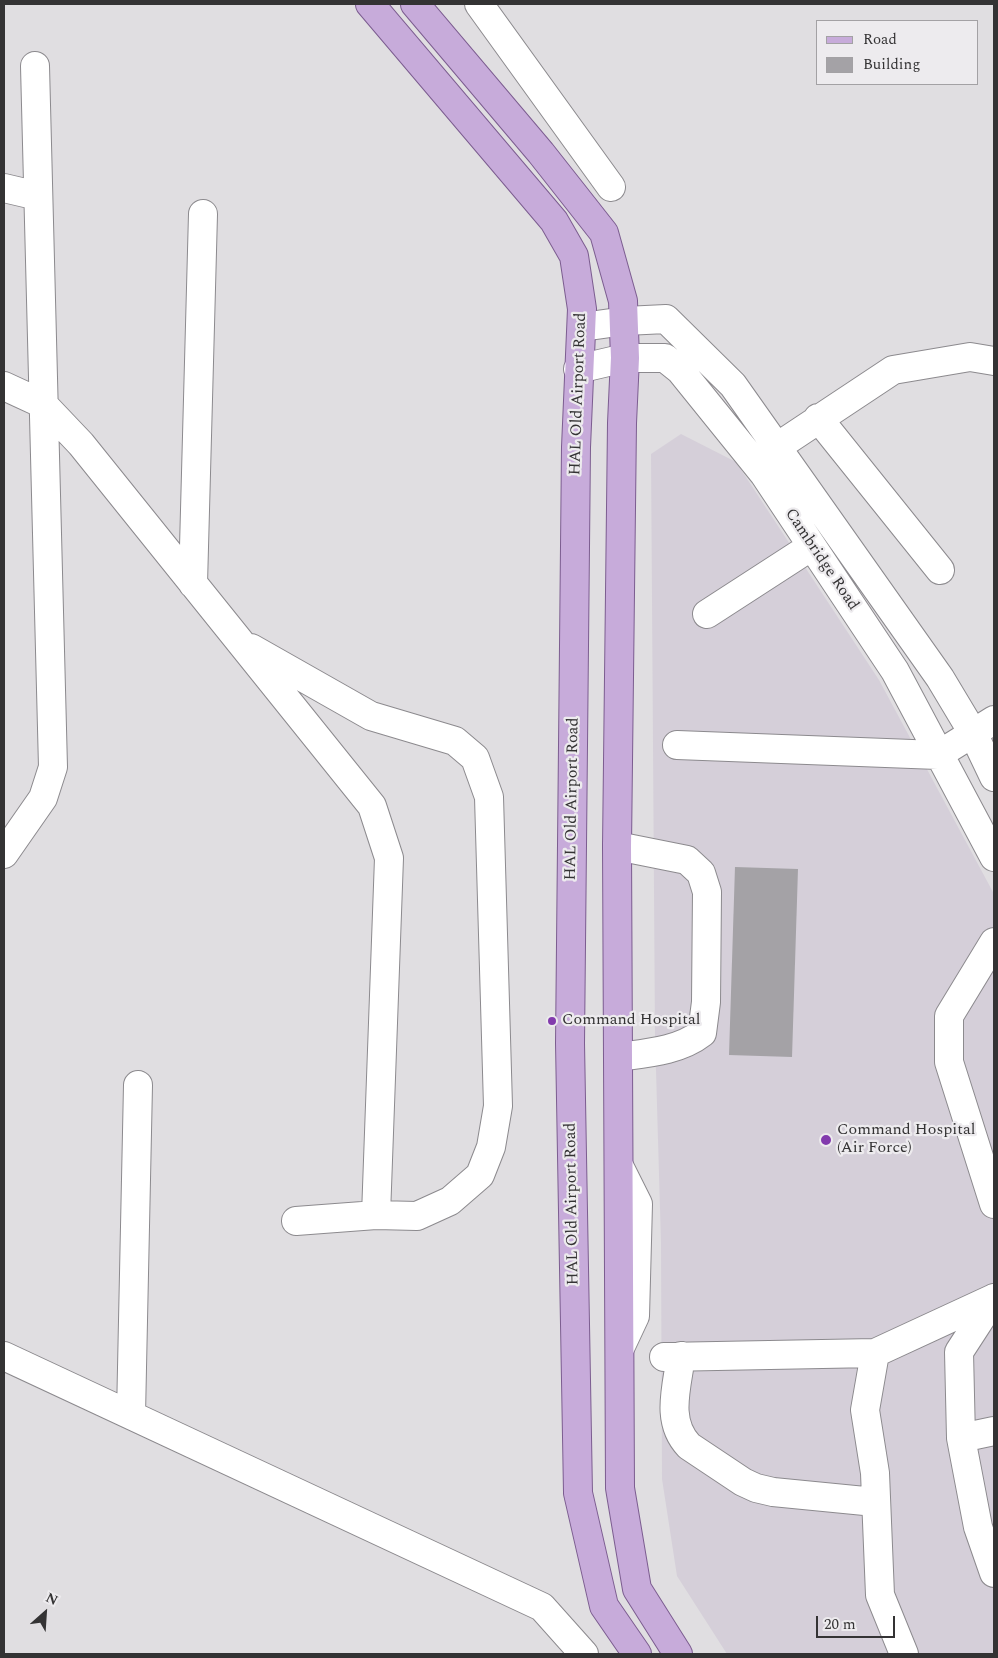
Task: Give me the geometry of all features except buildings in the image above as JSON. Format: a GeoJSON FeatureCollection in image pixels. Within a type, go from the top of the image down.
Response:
{"type":"FeatureCollection","features":[{"type":"Feature","properties":{"kind":"main road","name":"HAL Old Airport Road"},"geometry":{"type":"LineString","coordinates":[[370,4],[554,222],[574,256],[582,309],[578,369],[570,1043],[578,1493],[604,1606],[637,1654]]}},
{"type":"Feature","properties":{"kind":"main road"},"geometry":{"type":"LineString","coordinates":[[415,4],[541,153],[604,234],[623,302],[625,358],[622,423],[617,846],[620,1488],[637,1589],[678,1654]]}},
{"type":"Feature","properties":{"kind":"street"},"geometry":{"type":"LineString","coordinates":[[479,4],[611,187]]}},
{"type":"Feature","properties":{"kind":"street"},"geometry":{"type":"LineString","coordinates":[[4,854],[43,798],[53,767],[34,66]]}},
{"type":"Feature","properties":{"kind":"street"},"geometry":{"type":"LineString","coordinates":[[4,188],[38,196]]}},
{"type":"Feature","properties":{"kind":"street"},"geometry":{"type":"LineString","coordinates":[[193,584],[203,214]]}},
{"type":"Feature","properties":{"kind":"street","name":"Cambridge Road"},"geometry":{"type":"LineString","coordinates":[[582,327],[625,321],[666,319],[733,385],[940,678],[984,727],[994,777]]}},
{"type":"Feature","properties":{"kind":"street"},"geometry":{"type":"LineString","coordinates":[[776,447],[893,370],[970,357],[994,361]]}},
{"type":"Feature","properties":{"kind":"street","name":"Cambridge Road"},"geometry":{"type":"LineString","coordinates":[[578,369],[625,358],[665,358],[680,370],[764,474],[895,671],[938,756],[994,857]]}},
{"type":"Feature","properties":{"kind":"street"},"geometry":{"type":"LineString","coordinates":[[4,386],[43,404],[81,444],[372,806],[389,858],[376,1215]]}},
{"type":"Feature","properties":{"kind":"street"},"geometry":{"type":"LineString","coordinates":[[818,418],[940,570]]}},
{"type":"Feature","properties":{"kind":"street"},"geometry":{"type":"LineString","coordinates":[[707,614],[812,546]]}},
{"type":"Feature","properties":{"kind":"street"},"geometry":{"type":"LineString","coordinates":[[237,639],[371,716],[455,741],[475,758],[489,797],[498,1106],[491,1147],[480,1175],[450,1202],[417,1216],[376,1215],[296,1221]]}},
{"type":"Feature","properties":{"kind":"street"},"geometry":{"type":"LineString","coordinates":[[677,744],[938,756],[984,727]]}},
{"type":"Feature","properties":{"kind":"street"},"geometry":{"type":"LineString","coordinates":[[617,846],[687,860],[701,872],[707,892],[706,1002],[702,1032],[691,1041],[661,1051],[618,1057]]}},
{"type":"Feature","properties":{"kind":"street"},"geometry":{"type":"LineString","coordinates":[[994,942],[949,1016],[949,1062],[994,1204]]}},
{"type":"Feature","properties":{"kind":"street"},"geometry":{"type":"LineString","coordinates":[[132,1415],[138,1085]]}},
{"type":"Feature","properties":{"kind":"street"},"geometry":{"type":"LineString","coordinates":[[875,1502],[773,1492],[756,1488],[743,1482],[689,1446],[682,1439],[674,1421],[672,1356],[875,1353],[994,1298]]}},
{"type":"Feature","properties":{"kind":"street"},"geometry":{"type":"LineString","coordinates":[[994,1298],[958,1352],[961,1438],[978,1527],[994,1573]]}},
{"type":"Feature","properties":{"kind":"street"},"geometry":{"type":"LineString","coordinates":[[875,1353],[865,1410],[875,1473],[880,1595],[904,1654]]}},
{"type":"Feature","properties":{"kind":"street"},"geometry":{"type":"LineString","coordinates":[[4,1356],[542,1607],[584,1654]]}},
{"type":"Feature","properties":{"kind":"street"},"geometry":{"type":"LineString","coordinates":[[961,1438],[994,1432]]}},
{"type":"Feature","properties":{"kind":"shaded area","name":"Command Hospital (Air Force)"},"geometry":{"type":"Polygon","coordinates":[[[681,434],[736,462],[879,680],[994,894],[994,1654],[727,1654],[677,1576],[662,1479],[661,1243],[655,1036],[651,454],[681,434]]]}},
{"type":"Feature","properties":{"kind":"place","name":"Command Hospital"},"geometry":{"type":"Point","coordinates":[552,1021]}},
{"type":"Feature","properties":{"kind":"place","name":"Command Hospital (Air Force)"},"geometry":{"type":"Point","coordinates":[826,1140]}}]}
